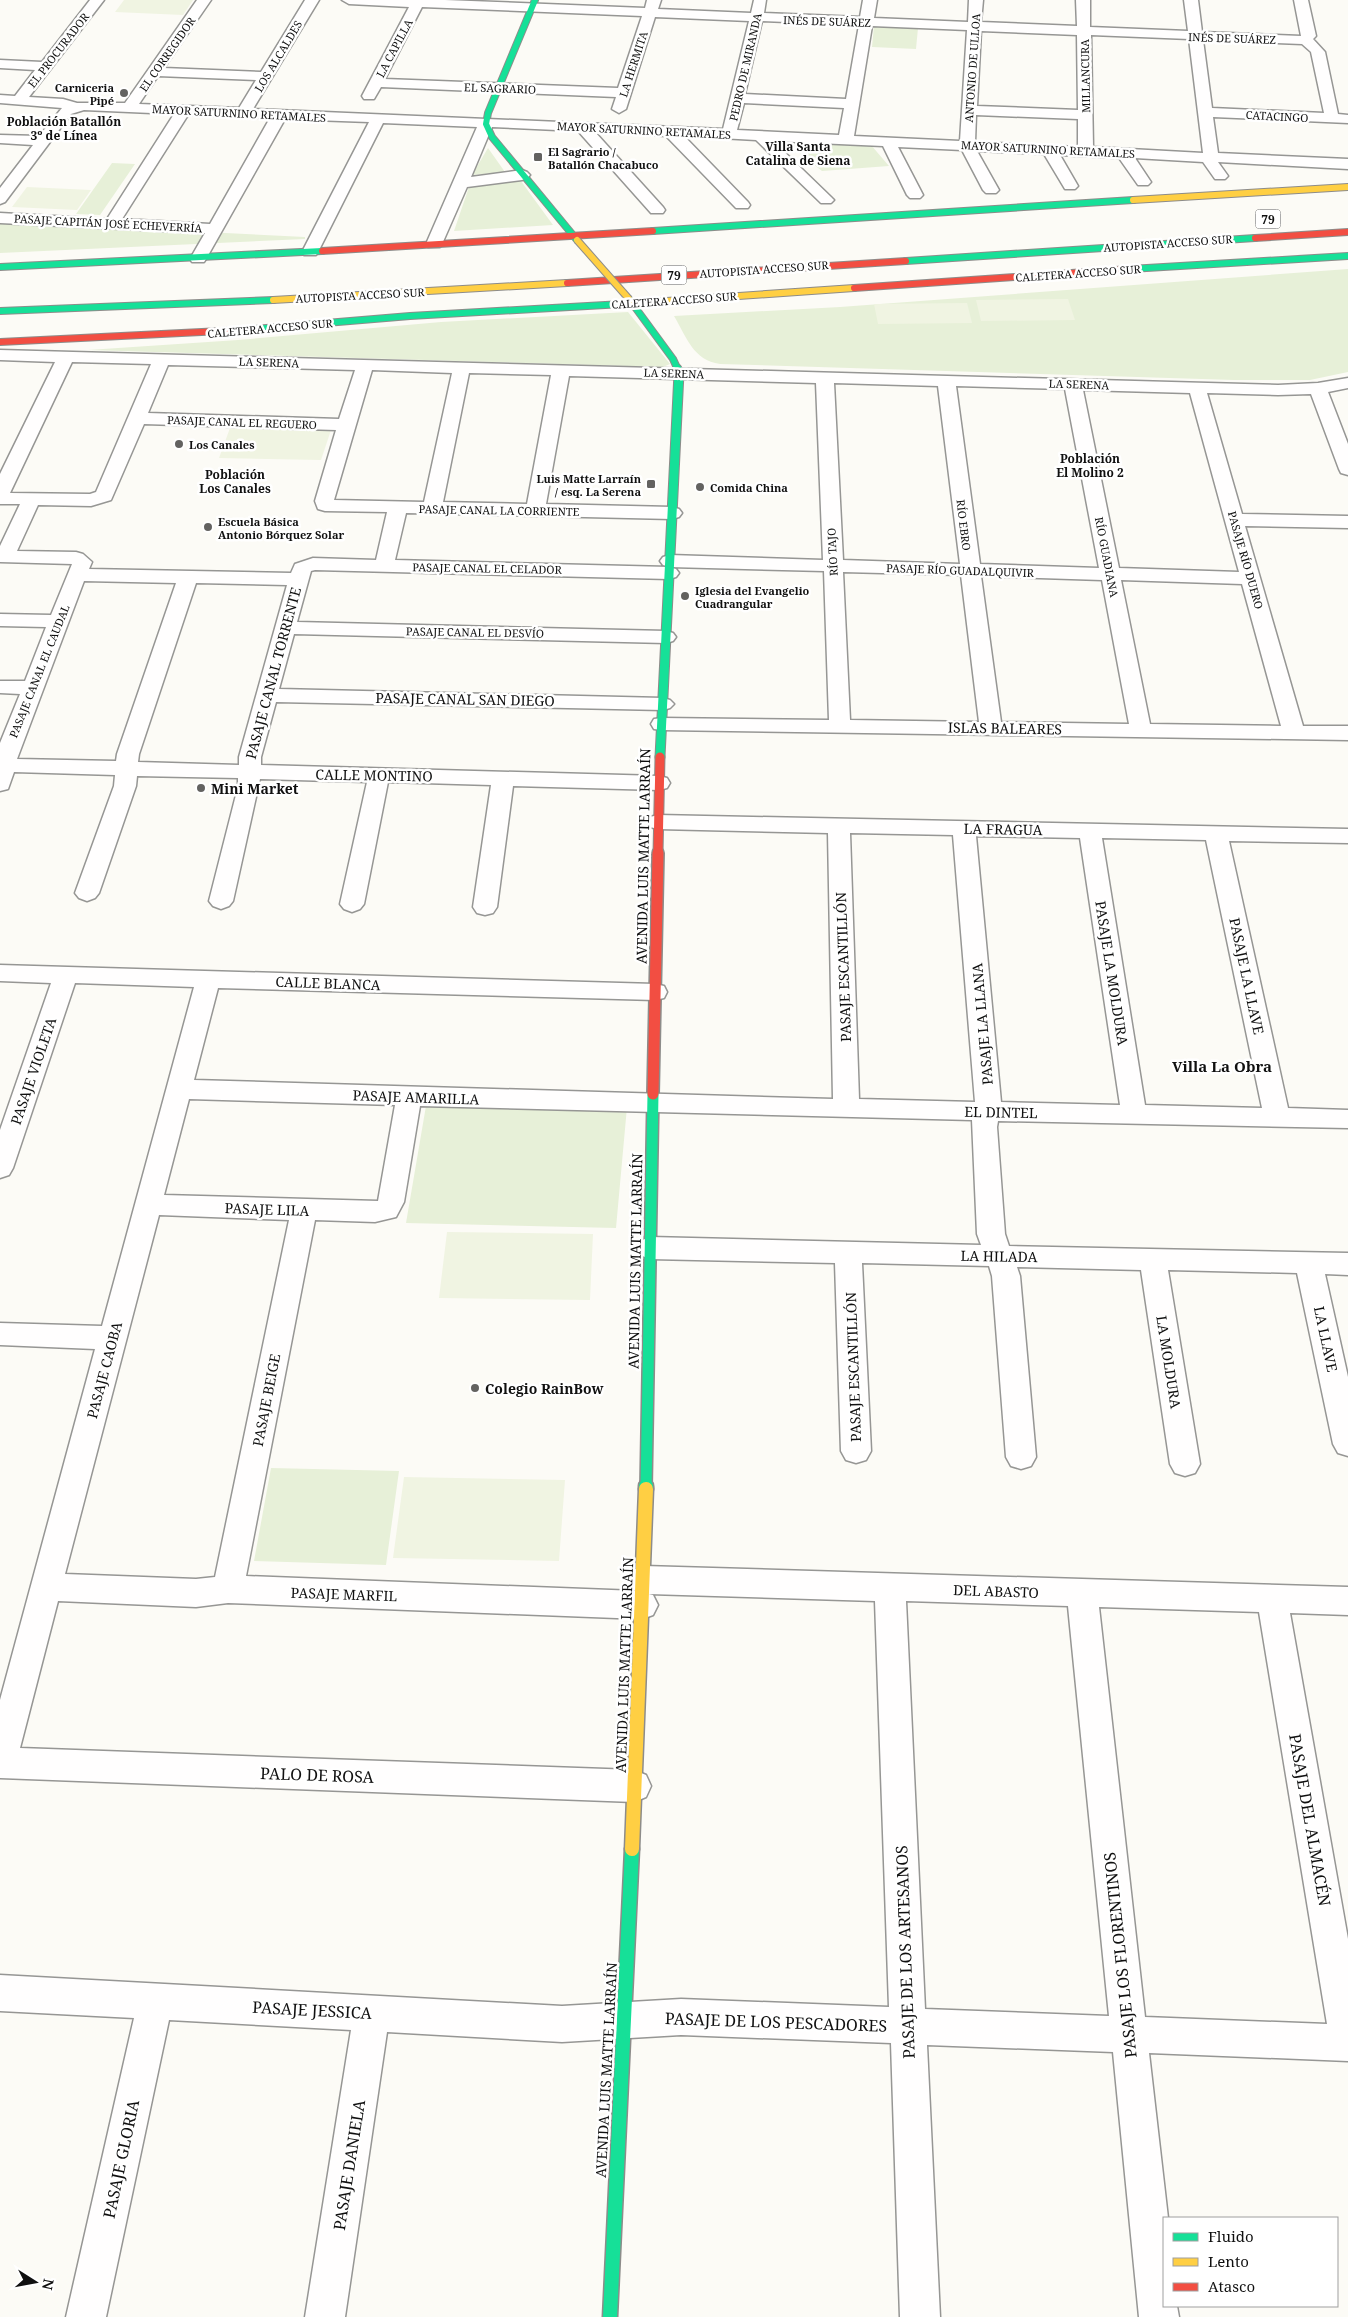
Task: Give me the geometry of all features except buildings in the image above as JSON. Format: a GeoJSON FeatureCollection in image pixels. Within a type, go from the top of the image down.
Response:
{"type":"FeatureCollection","features":[{"type":"Feature","properties":{"kind":"main road"},"geometry":{"type":"LineString","coordinates":[[534,4],[486,124],[492,137],[522,176],[631,301],[673,359],[679,373]]}},
{"type":"Feature","properties":{"kind":"main road"},"geometry":{"type":"LineString","coordinates":[[0,267],[575,238],[1348,187]]}},
{"type":"Feature","properties":{"kind":"main road","name":"AUTOPISTA ACCESO SUR"},"geometry":{"type":"LineString","coordinates":[[0,312],[320,298],[1348,232]]}},
{"type":"Feature","properties":{"kind":"main road","name":"CALETERA ACCESO SUR"},"geometry":{"type":"LineString","coordinates":[[0,342],[193,334],[410,316],[631,301],[1348,256]]}},
{"type":"Feature","properties":{"kind":"main road"},"geometry":{"type":"LineString","coordinates":[[586,263],[615,261]]}},
{"type":"Feature","properties":{"kind":"main road","name":"AVENIDA LUIS MATTE LARRAÍN"},"geometry":{"type":"LineString","coordinates":[[610,2317],[643,1593],[659,783],[679,373]]}},
{"type":"Feature","properties":{"kind":"street","name":"EL PROCURADOR"},"geometry":{"type":"LineString","coordinates":[[19,100],[97,0]]}},
{"type":"Feature","properties":{"kind":"street","name":"EL CORREGIDOR"},"geometry":{"type":"LineString","coordinates":[[129,108],[204,0]]}},
{"type":"Feature","properties":{"kind":"street","name":"LOS ALCALDES"},"geometry":{"type":"LineString","coordinates":[[243,113],[312,0]]}},
{"type":"Feature","properties":{"kind":"street","name":"INÉS DE SUÁREZ"},"geometry":{"type":"LineString","coordinates":[[349,0],[652,6],[756,18],[1305,40]]}},
{"type":"Feature","properties":{"kind":"street","name":"PEDRO DE MIRANDA"},"geometry":{"type":"LineString","coordinates":[[729,134],[760,0]]}},
{"type":"Feature","properties":{"kind":"street"},"geometry":{"type":"LineString","coordinates":[[846,140],[870,0]]}},
{"type":"Feature","properties":{"kind":"street","name":"ANTONIO DE ULLOA"},"geometry":{"type":"LineString","coordinates":[[967,146],[976,0]]}},
{"type":"Feature","properties":{"kind":"street","name":"MILLANCURA"},"geometry":{"type":"LineString","coordinates":[[1083,0],[1086,151]]}},
{"type":"Feature","properties":{"kind":"street"},"geometry":{"type":"LineString","coordinates":[[1191,0],[1206,112],[1210,164],[1220,176]]}},
{"type":"Feature","properties":{"kind":"street"},"geometry":{"type":"LineString","coordinates":[[1301,0],[1309,36],[1305,40],[1314,45],[1318,52],[1332,118]]}},
{"type":"Feature","properties":{"kind":"street","name":"LA CAPILLA"},"geometry":{"type":"LineString","coordinates":[[372,89],[418,1]]}},
{"type":"Feature","properties":{"kind":"street","name":"LA HERMITA"},"geometry":{"type":"LineString","coordinates":[[612,128],[652,6]]}},
{"type":"Feature","properties":{"kind":"street"},"geometry":{"type":"LineString","coordinates":[[0,64],[46,66]]}},
{"type":"Feature","properties":{"kind":"street"},"geometry":{"type":"LineString","coordinates":[[154,72],[266,76]]}},
{"type":"Feature","properties":{"kind":"street","name":"EL SAGRARIO"},"geometry":{"type":"LineString","coordinates":[[372,89],[499,88],[624,93]]}},
{"type":"Feature","properties":{"kind":"street"},"geometry":{"type":"LineString","coordinates":[[738,98],[853,104]]}},
{"type":"Feature","properties":{"kind":"street","name":"MAYOR SATURNINO RETAMALES"},"geometry":{"type":"LineString","coordinates":[[0,100],[63,103],[74,107],[612,128],[1348,164]]}},
{"type":"Feature","properties":{"kind":"street"},"geometry":{"type":"LineString","coordinates":[[0,199],[6,184],[66,111],[74,107]]}},
{"type":"Feature","properties":{"kind":"street"},"geometry":{"type":"LineString","coordinates":[[111,224],[184,110]]}},
{"type":"Feature","properties":{"kind":"street"},"geometry":{"type":"LineString","coordinates":[[970,110],[1086,115]]}},
{"type":"Feature","properties":{"kind":"street","name":"CATACINGO"},"geometry":{"type":"LineString","coordinates":[[1206,112],[1348,119]]}},
{"type":"Feature","properties":{"kind":"street"},"geometry":{"type":"LineString","coordinates":[[198,258],[280,114]]}},
{"type":"Feature","properties":{"kind":"street"},"geometry":{"type":"LineString","coordinates":[[310,252],[378,119]]}},
{"type":"Feature","properties":{"kind":"street"},"geometry":{"type":"LineString","coordinates":[[434,244],[486,124]]}},
{"type":"Feature","properties":{"kind":"street"},"geometry":{"type":"LineString","coordinates":[[582,127],[657,210]]}},
{"type":"Feature","properties":{"kind":"street"},"geometry":{"type":"LineString","coordinates":[[670,131],[742,205]]}},
{"type":"Feature","properties":{"kind":"street"},"geometry":{"type":"LineString","coordinates":[[760,136],[826,200]]}},
{"type":"Feature","properties":{"kind":"street"},"geometry":{"type":"LineString","coordinates":[[0,139],[43,141]]}},
{"type":"Feature","properties":{"kind":"street"},"geometry":{"type":"LineString","coordinates":[[888,142],[915,195]]}},
{"type":"Feature","properties":{"kind":"street"},"geometry":{"type":"LineString","coordinates":[[967,146],[991,190]]}},
{"type":"Feature","properties":{"kind":"street"},"geometry":{"type":"LineString","coordinates":[[1049,150],[1070,186]]}},
{"type":"Feature","properties":{"kind":"street"},"geometry":{"type":"LineString","coordinates":[[1124,153],[1143,182]]}},
{"type":"Feature","properties":{"kind":"street"},"geometry":{"type":"LineString","coordinates":[[460,183],[522,176]]}},
{"type":"Feature","properties":{"kind":"street","name":"PASAJE CAPITÁN JOSÉ ECHEVERRÍA"},"geometry":{"type":"LineString","coordinates":[[0,218],[215,229]]}},
{"type":"Feature","properties":{"kind":"street","name":"LA SERENA"},"geometry":{"type":"LineString","coordinates":[[0,355],[1278,390],[1318,388],[1348,383]]}},
{"type":"Feature","properties":{"kind":"street"},"geometry":{"type":"LineString","coordinates":[[0,493],[66,356]]}},
{"type":"Feature","properties":{"kind":"street"},"geometry":{"type":"LineString","coordinates":[[0,498],[100,498],[105,493],[162,359]]}},
{"type":"Feature","properties":{"kind":"street"},"geometry":{"type":"LineString","coordinates":[[347,425],[365,364]]}},
{"type":"Feature","properties":{"kind":"street"},"geometry":{"type":"LineString","coordinates":[[432,508],[462,367]]}},
{"type":"Feature","properties":{"kind":"street"},"geometry":{"type":"LineString","coordinates":[[535,510],[561,370]]}},
{"type":"Feature","properties":{"kind":"street","name":"RÍO TAJO"},"geometry":{"type":"LineString","coordinates":[[825,377],[840,726]]}},
{"type":"Feature","properties":{"kind":"street","name":"RÍO EBRO"},"geometry":{"type":"LineString","coordinates":[[946,381],[991,728]]}},
{"type":"Feature","properties":{"kind":"street","name":"RÍO GUADIANA"},"geometry":{"type":"LineString","coordinates":[[1073,384],[1141,730]]}},
{"type":"Feature","properties":{"kind":"street","name":"PASAJE RÍO DUERO"},"geometry":{"type":"LineString","coordinates":[[1198,388],[1294,732]]}},
{"type":"Feature","properties":{"kind":"street"},"geometry":{"type":"LineString","coordinates":[[1318,388],[1348,469]]}},
{"type":"Feature","properties":{"kind":"street","name":"PASAJE CANAL EL REGUERO"},"geometry":{"type":"LineString","coordinates":[[136,418],[347,425]]}},
{"type":"Feature","properties":{"kind":"street","name":"PASAJE CANAL LA CORRIENTE"},"geometry":{"type":"LineString","coordinates":[[347,425],[324,501],[325,505],[672,514]]}},
{"type":"Feature","properties":{"kind":"street"},"geometry":{"type":"LineString","coordinates":[[3,556],[32,498]]}},
{"type":"Feature","properties":{"kind":"street"},"geometry":{"type":"LineString","coordinates":[[384,566],[398,507]]}},
{"type":"Feature","properties":{"kind":"street"},"geometry":{"type":"LineString","coordinates":[[1235,520],[1348,522]]}},
{"type":"Feature","properties":{"kind":"street","name":"PASAJE CANAL EL CELADOR"},"geometry":{"type":"LineString","coordinates":[[3,556],[79,567],[188,577],[384,566],[670,567]]}},
{"type":"Feature","properties":{"kind":"street","name":"PASAJE RÍO GUADALQUIVIR"},"geometry":{"type":"LineString","coordinates":[[670,567],[833,566],[1251,578]]}},
{"type":"Feature","properties":{"kind":"street","name":"PASAJE CANAL EL CAUDAL"},"geometry":{"type":"LineString","coordinates":[[2,772],[7,753],[79,567]]}},
{"type":"Feature","properties":{"kind":"street","name":"PASAJE CANAL TORRENTE"},"geometry":{"type":"LineString","coordinates":[[220,900],[249,787],[250,757],[302,572]]}},
{"type":"Feature","properties":{"kind":"street"},"geometry":{"type":"LineString","coordinates":[[87,893],[125,786],[128,754],[188,577]]}},
{"type":"Feature","properties":{"kind":"street"},"geometry":{"type":"LineString","coordinates":[[0,620],[59,621]]}},
{"type":"Feature","properties":{"kind":"street","name":"PASAJE CANAL EL DESVÍO"},"geometry":{"type":"LineString","coordinates":[[285,628],[666,637]]}},
{"type":"Feature","properties":{"kind":"street"},"geometry":{"type":"LineString","coordinates":[[0,687],[33,688]]}},
{"type":"Feature","properties":{"kind":"street","name":"PASAJE CANAL SAN DIEGO"},"geometry":{"type":"LineString","coordinates":[[266,695],[662,714]]}},
{"type":"Feature","properties":{"kind":"street","name":"ISLAS BALEARES"},"geometry":{"type":"LineString","coordinates":[[662,714],[840,726],[1348,733]]}},
{"type":"Feature","properties":{"kind":"street","name":"CALLE MONTINO"},"geometry":{"type":"LineString","coordinates":[[2,772],[126,768],[659,783]]}},
{"type":"Feature","properties":{"kind":"street"},"geometry":{"type":"LineString","coordinates":[[352,904],[379,775]]}},
{"type":"Feature","properties":{"kind":"street"},"geometry":{"type":"LineString","coordinates":[[485,907],[503,778]]}},
{"type":"Feature","properties":{"kind":"street","name":"LA FRAGUA"},"geometry":{"type":"LineString","coordinates":[[658,822],[1216,833],[1347,840]]}},
{"type":"Feature","properties":{"kind":"street","name":"PASAJE ESCANTILLÓN"},"geometry":{"type":"LineString","coordinates":[[839,826],[846,1108]]}},
{"type":"Feature","properties":{"kind":"street","name":"PASAJE LA LLANA"},"geometry":{"type":"LineString","coordinates":[[964,828],[989,1097],[984,1127],[991,1234],[1006,1276],[1021,1457]]}},
{"type":"Feature","properties":{"kind":"street","name":"PASAJE LA MOLDURA"},"geometry":{"type":"LineString","coordinates":[[1090,831],[1134,1114]]}},
{"type":"Feature","properties":{"kind":"street","name":"PASAJE LA LLAVE"},"geometry":{"type":"LineString","coordinates":[[1216,833],[1277,1118]]}},
{"type":"Feature","properties":{"kind":"street","name":"CALLE BLANCA"},"geometry":{"type":"LineString","coordinates":[[0,973],[656,992]]}},
{"type":"Feature","properties":{"kind":"street","name":"PASAJE VIOLETA"},"geometry":{"type":"LineString","coordinates":[[0,1168],[66,975]]}},
{"type":"Feature","properties":{"kind":"street","name":"PASAJE CAOBA"},"geometry":{"type":"LineString","coordinates":[[0,1762],[208,979]]}},
{"type":"Feature","properties":{"kind":"street","name":"PASAJE AMARILLA"},"geometry":{"type":"LineString","coordinates":[[178,1089],[654,1104]]}},
{"type":"Feature","properties":{"kind":"street","name":"PASAJE LILA"},"geometry":{"type":"LineString","coordinates":[[148,1205],[375,1212],[387,1210],[391,1202],[409,1096]]}},
{"type":"Feature","properties":{"kind":"street","name":"EL DINTEL"},"geometry":{"type":"LineString","coordinates":[[654,1104],[1348,1119]]}},
{"type":"Feature","properties":{"kind":"street","name":"PASAJE BEIGE"},"geometry":{"type":"LineString","coordinates":[[228,1589],[304,1210]]}},
{"type":"Feature","properties":{"kind":"street","name":"LA HILADA"},"geometry":{"type":"LineString","coordinates":[[650,1248],[1348,1264]]}},
{"type":"Feature","properties":{"kind":"street","name":"PASAJE ESCANTILLÓN"},"geometry":{"type":"LineString","coordinates":[[848,1253],[856,1451]]}},
{"type":"Feature","properties":{"kind":"street","name":"LA MOLDURA"},"geometry":{"type":"LineString","coordinates":[[1153,1260],[1185,1464]]}},
{"type":"Feature","properties":{"kind":"street","name":"LA LLAVE"},"geometry":{"type":"LineString","coordinates":[[1309,1263],[1348,1444]]}},
{"type":"Feature","properties":{"kind":"street"},"geometry":{"type":"LineString","coordinates":[[0,1334],[112,1338]]}},
{"type":"Feature","properties":{"kind":"street","name":"PASAJE MARFIL"},"geometry":{"type":"LineString","coordinates":[[46,1587],[196,1593],[228,1589],[643,1593]]}},
{"type":"Feature","properties":{"kind":"street","name":"DEL ABASTO"},"geometry":{"type":"LineString","coordinates":[[643,1593],[890,1588],[1348,1601]]}},
{"type":"Feature","properties":{"kind":"street","name":"PASAJE DE LOS ARTESANOS"},"geometry":{"type":"LineString","coordinates":[[890,1588],[920,2317]]}},
{"type":"Feature","properties":{"kind":"street","name":"PASAJE LOS FLORENTINOS"},"geometry":{"type":"LineString","coordinates":[[1082,1593],[1159,2317]]}},
{"type":"Feature","properties":{"kind":"street","name":"PASAJE DEL ALMACÉN"},"geometry":{"type":"LineString","coordinates":[[1272,1599],[1348,2041]]}},
{"type":"Feature","properties":{"kind":"street","name":"PALO DE ROSA"},"geometry":{"type":"LineString","coordinates":[[0,1762],[634,1786]]}},
{"type":"Feature","properties":{"kind":"street","name":"PASAJE JESSICA"},"geometry":{"type":"LineString","coordinates":[[0,1993],[562,2024],[624,2020]]}},
{"type":"Feature","properties":{"kind":"street","name":"PASAJE GLORIA"},"geometry":{"type":"LineString","coordinates":[[86,2317],[155,2002]]}},
{"type":"Feature","properties":{"kind":"street","name":"PASAJE DANIELA"},"geometry":{"type":"LineString","coordinates":[[325,2317],[372,2013]]}},
{"type":"Feature","properties":{"kind":"street","name":"PASAJE DE LOS PESCADORES"},"geometry":{"type":"LineString","coordinates":[[624,2020],[681,2017],[1348,2041]]}},
{"type":"Feature","properties":{"kind":"green space"},"geometry":{"type":"Polygon","coordinates":[[[124,0],[193,0],[183,15],[115,12],[124,0]]]}},
{"type":"Feature","properties":{"kind":"green space"},"geometry":{"type":"Polygon","coordinates":[[[874,26],[918,28],[916,49],[872,47],[874,26]]]}},
{"type":"Feature","properties":{"kind":"green space"},"geometry":{"type":"Polygon","coordinates":[[[784,141],[871,145],[889,166],[822,171],[784,141]]]}},
{"type":"Feature","properties":{"kind":"green space"},"geometry":{"type":"Polygon","coordinates":[[[488,148],[505,172],[472,175],[488,148]]]}},
{"type":"Feature","properties":{"kind":"green space"},"geometry":{"type":"Polygon","coordinates":[[[112,163],[135,164],[100,215],[76,214],[112,163]]]}},
{"type":"Feature","properties":{"kind":"green space"},"geometry":{"type":"Polygon","coordinates":[[[518,177],[553,225],[454,231],[470,184],[518,177]]]}},
{"type":"Feature","properties":{"kind":"green space"},"geometry":{"type":"Polygon","coordinates":[[[27,187],[91,190],[77,210],[12,207],[27,187]]]}},
{"type":"Feature","properties":{"kind":"green space"},"geometry":{"type":"Polygon","coordinates":[[[0,222],[305,237],[305,239],[0,253],[0,222]]]}},
{"type":"Feature","properties":{"kind":"green space"},"geometry":{"type":"Polygon","coordinates":[[[1348,269],[1348,372],[1310,380],[1234,380],[720,364],[711,362],[697,353],[687,340],[674,316],[840,307],[1348,269]]]}},
{"type":"Feature","properties":{"kind":"green space"},"geometry":{"type":"Polygon","coordinates":[[[1068,299],[1075,320],[981,321],[976,300],[1068,299]]]}},
{"type":"Feature","properties":{"kind":"green space"},"geometry":{"type":"Polygon","coordinates":[[[967,303],[972,323],[878,324],[874,304],[967,303]]]}},
{"type":"Feature","properties":{"kind":"green space"},"geometry":{"type":"Polygon","coordinates":[[[628,312],[670,364],[663,367],[88,350],[238,340],[441,322],[628,312]]]}},
{"type":"Feature","properties":{"kind":"green space"},"geometry":{"type":"Polygon","coordinates":[[[230,428],[331,430],[321,460],[219,458],[230,428]]]}},
{"type":"Feature","properties":{"kind":"green space"},"geometry":{"type":"Polygon","coordinates":[[[427,1100],[627,1107],[616,1228],[406,1223],[427,1100]]]}},
{"type":"Feature","properties":{"kind":"green space"},"geometry":{"type":"Polygon","coordinates":[[[447,1232],[593,1234],[590,1300],[439,1298],[447,1232]]]}},
{"type":"Feature","properties":{"kind":"green space"},"geometry":{"type":"Polygon","coordinates":[[[271,1468],[399,1471],[386,1565],[254,1561],[271,1468]]]}},
{"type":"Feature","properties":{"kind":"green space"},"geometry":{"type":"Polygon","coordinates":[[[404,1477],[565,1480],[559,1561],[393,1558],[404,1477]]]}},
{"type":"Feature","properties":{"kind":"traffic: fast"},"geometry":{"type":"LineString","coordinates":[[535,0],[488,113],[486,124],[492,137],[577,240]]}},
{"type":"Feature","properties":{"kind":"traffic: fast"},"geometry":{"type":"LineString","coordinates":[[653,231],[1133,200]]}},
{"type":"Feature","properties":{"kind":"traffic: fast"},"geometry":{"type":"LineString","coordinates":[[906,261],[1255,238]]}},
{"type":"Feature","properties":{"kind":"traffic: fast"},"geometry":{"type":"LineString","coordinates":[[0,267],[322,251]]}},
{"type":"Feature","properties":{"kind":"traffic: fast"},"geometry":{"type":"LineString","coordinates":[[1130,269],[1348,256]]}},
{"type":"Feature","properties":{"kind":"traffic: fast"},"geometry":{"type":"LineString","coordinates":[[629,299],[673,359],[679,373],[660,757]]}},
{"type":"Feature","properties":{"kind":"traffic: fast"},"geometry":{"type":"LineString","coordinates":[[0,311],[273,300]]}},
{"type":"Feature","properties":{"kind":"traffic: fast"},"geometry":{"type":"LineString","coordinates":[[242,330],[410,316],[623,304]]}},
{"type":"Feature","properties":{"kind":"traffic: fast"},"geometry":{"type":"LineString","coordinates":[[646,1489],[653,1094]]}},
{"type":"Feature","properties":{"kind":"traffic: fast"},"geometry":{"type":"LineString","coordinates":[[610,2317],[632,1849]]}},
{"type":"Feature","properties":{"kind":"traffic: slow"},"geometry":{"type":"LineString","coordinates":[[1133,200],[1348,187]]}},
{"type":"Feature","properties":{"kind":"traffic: slow"},"geometry":{"type":"LineString","coordinates":[[577,240],[629,299]]}},
{"type":"Feature","properties":{"kind":"traffic: slow"},"geometry":{"type":"LineString","coordinates":[[273,300],[567,283]]}},
{"type":"Feature","properties":{"kind":"traffic: slow"},"geometry":{"type":"LineString","coordinates":[[623,304],[854,288]]}},
{"type":"Feature","properties":{"kind":"traffic: slow"},"geometry":{"type":"LineString","coordinates":[[632,1849],[644,1580],[646,1489]]}},
{"type":"Feature","properties":{"kind":"traffic: jam"},"geometry":{"type":"LineString","coordinates":[[322,251],[653,231]]}},
{"type":"Feature","properties":{"kind":"traffic: jam"},"geometry":{"type":"LineString","coordinates":[[1255,238],[1348,232]]}},
{"type":"Feature","properties":{"kind":"traffic: jam"},"geometry":{"type":"LineString","coordinates":[[567,283],[906,261]]}},
{"type":"Feature","properties":{"kind":"traffic: jam"},"geometry":{"type":"LineString","coordinates":[[854,288],[1130,269]]}},
{"type":"Feature","properties":{"kind":"traffic: jam"},"geometry":{"type":"LineString","coordinates":[[0,342],[242,330]]}},
{"type":"Feature","properties":{"kind":"traffic: jam"},"geometry":{"type":"LineString","coordinates":[[653,1094],[660,757]]}},
{"type":"Feature","properties":{"kind":"place","name":"Carniceria Pipé"},"geometry":{"type":"Point","coordinates":[124,93]}},
{"type":"Feature","properties":{"kind":"place","name":"El Sagrario / Batallón Chacabuco"},"geometry":{"type":"Point","coordinates":[538,157]}},
{"type":"Feature","properties":{"kind":"place","name":"Los Canales"},"geometry":{"type":"Point","coordinates":[179,444]}},
{"type":"Feature","properties":{"kind":"place","name":"Luis Matte Larraín / esq. La Serena"},"geometry":{"type":"Point","coordinates":[651,484]}},
{"type":"Feature","properties":{"kind":"place","name":"Comida China"},"geometry":{"type":"Point","coordinates":[700,487]}},
{"type":"Feature","properties":{"kind":"place","name":"Escuela Básica Antonio Bórquez Solar"},"geometry":{"type":"Point","coordinates":[208,527]}},
{"type":"Feature","properties":{"kind":"place","name":"Iglesia del Evangelio Cuadrangular"},"geometry":{"type":"Point","coordinates":[685,596]}},
{"type":"Feature","properties":{"kind":"place","name":"Mini Market"},"geometry":{"type":"Point","coordinates":[201,788]}},
{"type":"Feature","properties":{"kind":"place","name":"Colegio RainBow"},"geometry":{"type":"Point","coordinates":[475,1388]}},
{"type":"Feature","properties":{"kind":"district","name":"Población Batallón 3º de Línea"},"geometry":{"type":"Point","coordinates":[64,128]}},
{"type":"Feature","properties":{"kind":"district","name":"Villa Santa Catalina de Siena"},"geometry":{"type":"Point","coordinates":[798,153]}},
{"type":"Feature","properties":{"kind":"district","name":"Población El Molino 2"},"geometry":{"type":"Point","coordinates":[1090,465]}},
{"type":"Feature","properties":{"kind":"district","name":"Población Los Canales"},"geometry":{"type":"Point","coordinates":[235,481]}},
{"type":"Feature","properties":{"kind":"district","name":"Villa La Obra"},"geometry":{"type":"Point","coordinates":[1222,1066]}}]}
